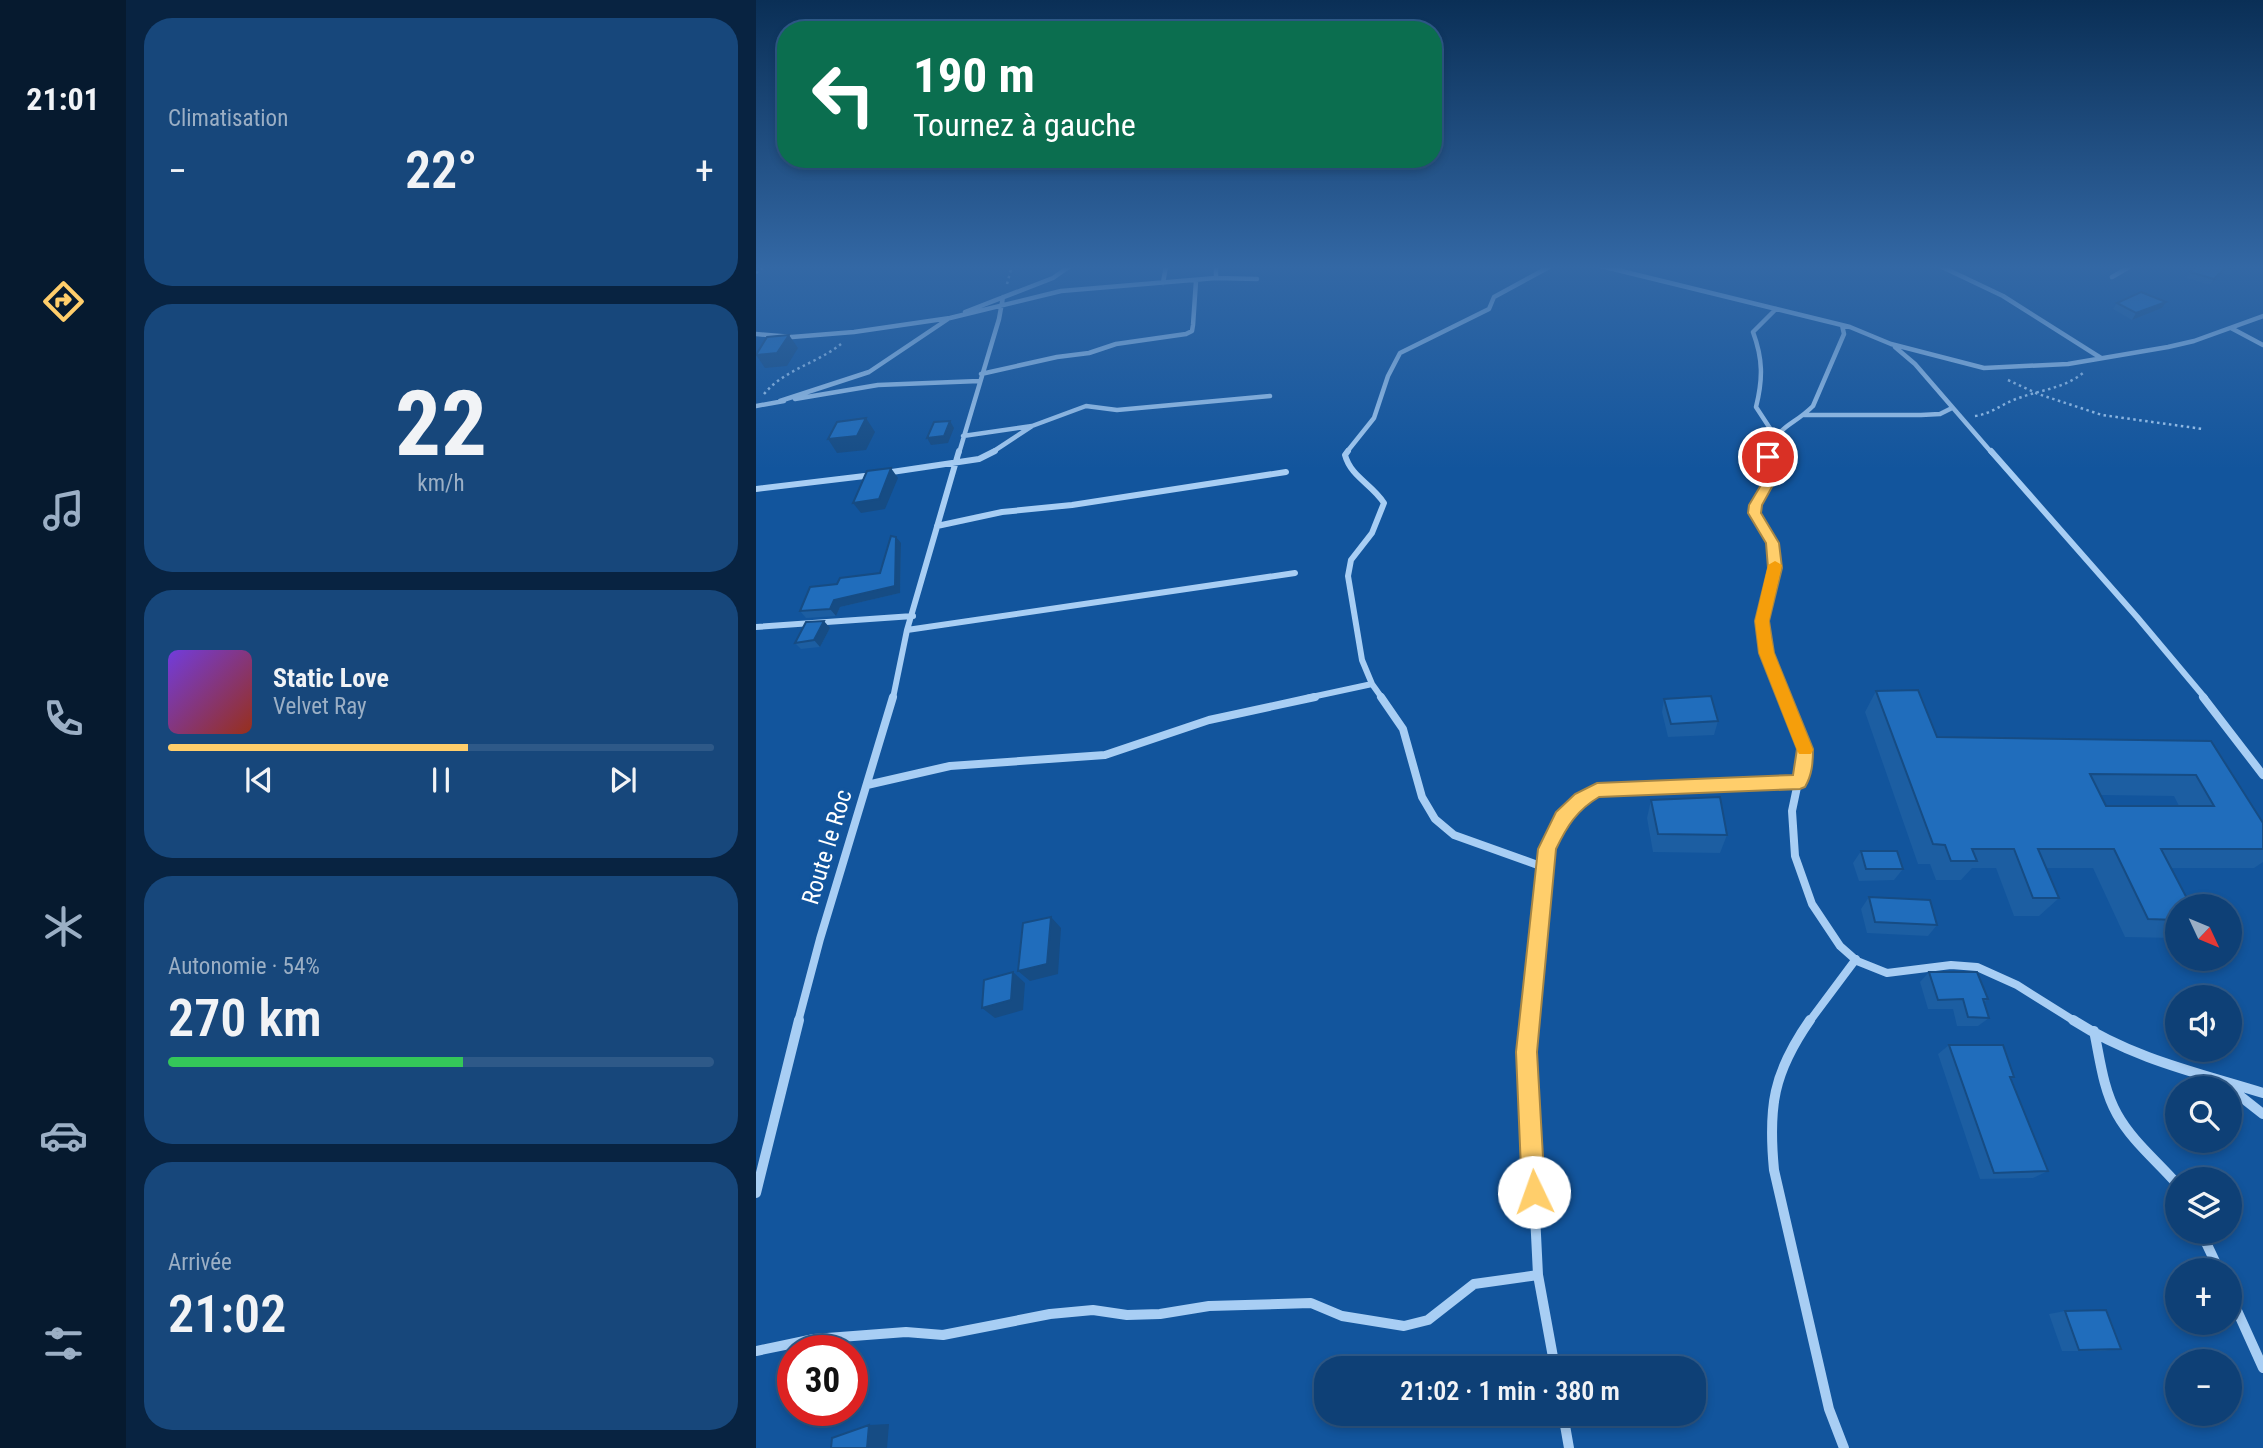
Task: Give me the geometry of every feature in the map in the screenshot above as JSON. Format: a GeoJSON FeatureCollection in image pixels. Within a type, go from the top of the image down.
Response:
{"type":"FeatureCollection","features":[{"type":"Feature","properties":{"kind":"street"},"geometry":{"type":"LineString","coordinates":[[756,334],[792,337],[834,334]]}},
{"type":"Feature","properties":{"kind":"street"},"geometry":{"type":"LineString","coordinates":[[780,401],[869,372],[927,334]]}},
{"type":"Feature","properties":{"kind":"street","name":"Route le Roc"},"geometry":{"type":"LineString","coordinates":[[756,1193],[770,1128],[820,939],[898,681],[906,630],[913,616],[993,334]]}},
{"type":"Feature","properties":{"kind":"street"},"geometry":{"type":"LineString","coordinates":[[981,374],[1057,357],[1089,353],[1116,344],[1187,334]]}},
{"type":"Feature","properties":{"kind":"street"},"geometry":{"type":"LineString","coordinates":[[1439,334],[1400,353],[1388,376],[1374,418],[1348,449],[1347,462],[1354,475],[1380,494],[1384,503],[1371,533],[1351,560],[1348,576],[1362,660],[1373,684],[1403,729],[1422,797],[1435,818],[1454,835],[1546,868]]}},
{"type":"Feature","properties":{"kind":"street"},"geometry":{"type":"LineString","coordinates":[[1754,334],[1762,357],[1762,384],[1756,407],[1775,436]]}},
{"type":"Feature","properties":{"kind":"street"},"geometry":{"type":"LineString","coordinates":[[1844,334],[1813,406],[1804,415],[1785,425],[1775,436],[1768,457],[1767,485],[1755,505],[1755,513],[1772,543],[1775,568],[1762,621],[1767,653],[1805,749],[1805,764],[1792,809],[1792,840],[1797,872],[1825,931],[1856,959],[1878,972],[1944,964],[1976,966],[2028,992],[2129,1052],[2208,1076]]}},
{"type":"Feature","properties":{"kind":"street"},"geometry":{"type":"LineString","coordinates":[[1863,334],[1891,344],[1984,368],[2101,359],[2194,341],[2214,334]]}},
{"type":"Feature","properties":{"kind":"street"},"geometry":{"type":"LineString","coordinates":[[2062,334],[2101,359]]}},
{"type":"Feature","properties":{"kind":"street"},"geometry":{"type":"LineString","coordinates":[[2243,334],[2263,345]]}},
{"type":"Feature","properties":{"kind":"street"},"geometry":{"type":"LineString","coordinates":[[1891,344],[1915,364],[2063,530],[2200,690],[2263,775]]}},
{"type":"Feature","properties":{"kind":"street"},"geometry":{"type":"LineString","coordinates":[[756,406],[878,385],[979,381]]}},
{"type":"Feature","properties":{"kind":"street"},"geometry":{"type":"LineString","coordinates":[[963,436],[1032,426],[1086,405],[1117,410],[1270,396]]}},
{"type":"Feature","properties":{"kind":"street"},"geometry":{"type":"LineString","coordinates":[[1804,415],[1921,415],[1940,414],[1952,408]]}},
{"type":"Feature","properties":{"kind":"street"},"geometry":{"type":"LineString","coordinates":[[756,489],[979,459],[1004,447],[1032,426]]}},
{"type":"Feature","properties":{"kind":"street"},"geometry":{"type":"LineString","coordinates":[[937,526],[1002,512],[1072,505],[1286,472]]}},
{"type":"Feature","properties":{"kind":"street"},"geometry":{"type":"LineString","coordinates":[[906,630],[1295,573]]}},
{"type":"Feature","properties":{"kind":"street"},"geometry":{"type":"LineString","coordinates":[[756,627],[913,616]]}},
{"type":"Feature","properties":{"kind":"street"},"geometry":{"type":"LineString","coordinates":[[867,785],[950,766],[1105,755],[1209,720],[1373,684]]}},
{"type":"Feature","properties":{"kind":"street"},"geometry":{"type":"LineString","coordinates":[[1553,1356],[1538,1275],[1527,1052],[1547,849],[1562,818],[1581,799],[1597,790],[1800,782]]}},
{"type":"Feature","properties":{"kind":"street"},"geometry":{"type":"LineString","coordinates":[[1844,1448],[1829,1409],[1774,1170],[1770,1130],[1773,1099],[1792,1050],[1818,1008],[1856,959]]}},
{"type":"Feature","properties":{"kind":"street"},"geometry":{"type":"LineString","coordinates":[[2094,1031],[2107,1089],[2116,1114],[2140,1146],[2165,1172]]}},
{"type":"Feature","properties":{"kind":"street"},"geometry":{"type":"LineString","coordinates":[[2242,1086],[2263,1093]]}},
{"type":"Feature","properties":{"kind":"street"},"geometry":{"type":"LineString","coordinates":[[2242,1098],[2263,1114]]}},
{"type":"Feature","properties":{"kind":"street"},"geometry":{"type":"LineString","coordinates":[[756,1351],[814,1339],[906,1332],[943,1335],[1050,1314],[1093,1310],[1127,1315],[1160,1314],[1209,1307],[1311,1303],[1342,1315],[1404,1326],[1428,1320],[1474,1284],[1538,1275]]}},
{"type":"Feature","properties":{"kind":"street"},"geometry":{"type":"LineString","coordinates":[[2242,1321],[2262,1365]]}},
{"type":"Feature","properties":{"kind":"street"},"geometry":{"type":"LineString","coordinates":[[1565,1426],[1569,1448]]}},
{"type":"Feature","properties":{"kind":"path"},"geometry":{"type":"LineString","coordinates":[[761,398],[783,373],[823,359],[852,334]]}},
{"type":"Feature","properties":{"kind":"path"},"geometry":{"type":"LineString","coordinates":[[1958,415],[1980,416],[2012,401],[2073,382],[2101,359]]}},
{"type":"Feature","properties":{"kind":"path"},"geometry":{"type":"LineString","coordinates":[[1984,368],[2038,394],[2113,418],[2203,429]]}},
{"type":"Feature","properties":{"kind":"building"},"geometry":{"type":"Polygon","coordinates":[[[789,335],[777,353],[756,355],[767,337],[789,335]]]}},
{"type":"Feature","properties":{"kind":"building"},"geometry":{"type":"Polygon","coordinates":[[[866,418],[857,436],[828,439],[837,422],[866,418]]]}},
{"type":"Feature","properties":{"kind":"building"},"geometry":{"type":"Polygon","coordinates":[[[950,421],[944,436],[927,438],[934,422],[950,421]]]}},
{"type":"Feature","properties":{"kind":"building"},"geometry":{"type":"Polygon","coordinates":[[[891,468],[879,499],[853,503],[867,471],[891,468]]]}},
{"type":"Feature","properties":{"kind":"building"},"geometry":{"type":"Polygon","coordinates":[[[891,536],[896,537],[895,586],[834,600],[830,609],[800,611],[810,587],[837,584],[840,578],[880,573],[891,536]]]}},
{"type":"Feature","properties":{"kind":"building"},"geometry":{"type":"Polygon","coordinates":[[[824,621],[814,640],[795,643],[806,622],[824,621]]]}},
{"type":"Feature","properties":{"kind":"building"},"geometry":{"type":"Polygon","coordinates":[[[1918,690],[1937,737],[2211,741],[2263,823],[2263,849],[2161,849],[2185,894],[2165,894],[2165,920],[2148,919],[2114,849],[2038,849],[2059,898],[2033,898],[2014,849],[1972,849],[1977,861],[1951,861],[1945,845],[1933,844],[1876,691],[1918,690]],[[2090,774],[2106,806],[2214,806],[2196,775],[2090,774]]]}},
{"type":"Feature","properties":{"kind":"building"},"geometry":{"type":"Polygon","coordinates":[[[1711,696],[1718,721],[1671,724],[1664,699],[1711,696]]]}},
{"type":"Feature","properties":{"kind":"building"},"geometry":{"type":"Polygon","coordinates":[[[1720,797],[1727,835],[1658,834],[1651,800],[1720,797]]]}},
{"type":"Feature","properties":{"kind":"building"},"geometry":{"type":"Polygon","coordinates":[[[1861,851],[1897,851],[1903,869],[1866,869],[1861,851]]]}},
{"type":"Feature","properties":{"kind":"building"},"geometry":{"type":"Polygon","coordinates":[[[1869,897],[1930,900],[1937,925],[1875,922],[1869,897]]]}},
{"type":"Feature","properties":{"kind":"building"},"geometry":{"type":"Polygon","coordinates":[[[1051,917],[1047,964],[1018,971],[1023,923],[1051,917]]]}},
{"type":"Feature","properties":{"kind":"building"},"geometry":{"type":"Polygon","coordinates":[[[1013,972],[1011,1000],[982,1008],[984,980],[1013,972]]]}},
{"type":"Feature","properties":{"kind":"building"},"geometry":{"type":"Polygon","coordinates":[[[1929,972],[1977,972],[1988,999],[1983,999],[1989,1018],[1968,1017],[1963,999],[1938,1000],[1929,972]]]}},
{"type":"Feature","properties":{"kind":"building"},"geometry":{"type":"Polygon","coordinates":[[[1949,1045],[2003,1045],[2014,1077],[2010,1077],[2048,1171],[1994,1173],[1949,1045]]]}},
{"type":"Feature","properties":{"kind":"building"},"geometry":{"type":"Polygon","coordinates":[[[2106,1310],[2121,1349],[2079,1350],[2065,1311],[2106,1310]]]}},
{"type":"Feature","properties":{"kind":"building"},"geometry":{"type":"Polygon","coordinates":[[[868,1425],[867,1448],[831,1448],[832,1438],[868,1425]]]}},
{"type":"Feature","properties":{"kind":"slow traffic"},"geometry":{"type":"LineString","coordinates":[[1775,565],[1762,621],[1764,637],[1767,653],[1805,750]]}},
{"type":"Feature","properties":{"kind":"route"},"geometry":{"type":"LineString","coordinates":[[1534,1192],[1527,1052],[1547,849],[1562,818],[1581,799],[1597,790],[1800,782],[1805,764],[1805,749],[1767,653],[1762,621],[1775,568],[1772,543],[1759,523],[1755,505],[1767,485],[1768,457]]}}]}
